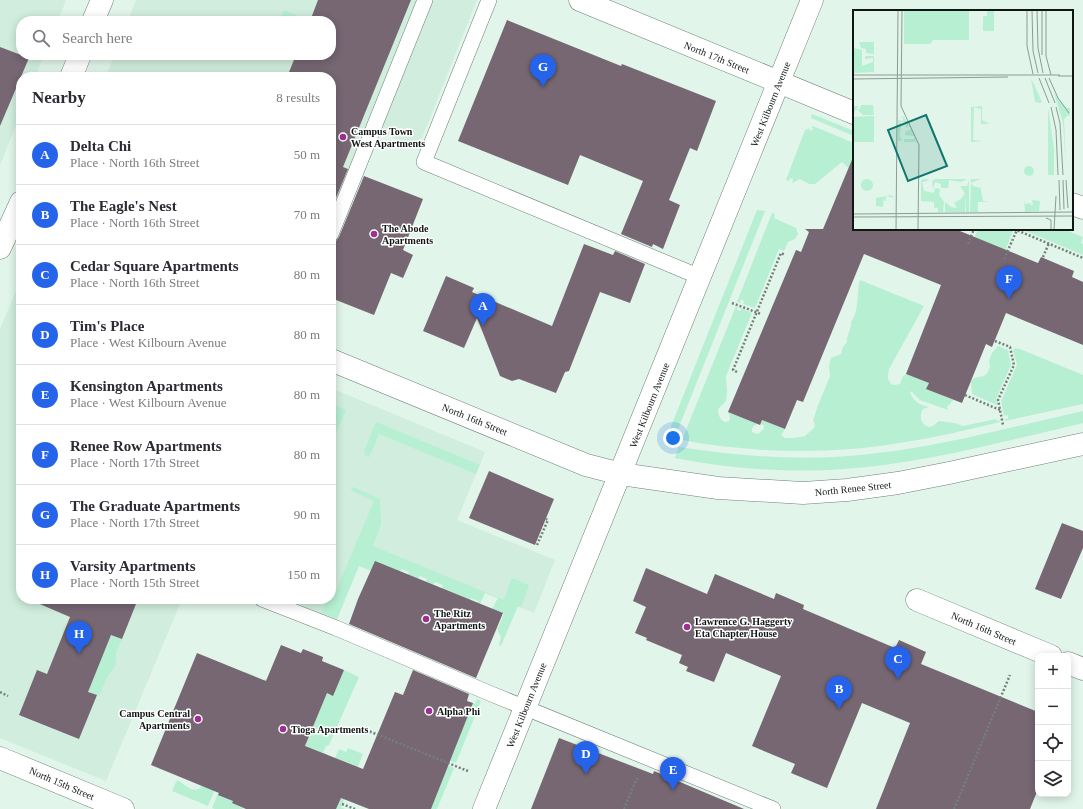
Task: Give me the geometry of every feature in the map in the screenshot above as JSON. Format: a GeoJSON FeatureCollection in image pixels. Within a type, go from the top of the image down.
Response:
{"type":"FeatureCollection","features":[{"type":"Feature","properties":{"kind":"street"},"geometry":{"type":"LineString","coordinates":[[95,16],[102,0]]}},
{"type":"Feature","properties":{"kind":"street","name":"North 17th Street"},"geometry":{"type":"LineString","coordinates":[[580,0],[853,113]]}},
{"type":"Feature","properties":{"kind":"street","name":"West Kilbourn Avenue"},"geometry":{"type":"LineString","coordinates":[[484,809],[812,0]]}},
{"type":"Feature","properties":{"kind":"street"},"geometry":{"type":"LineString","coordinates":[[73,72],[78,60]]}},
{"type":"Feature","properties":{"kind":"street"},"geometry":{"type":"LineString","coordinates":[[1073,204],[1083,208]]}},
{"type":"Feature","properties":{"kind":"street"},"geometry":{"type":"LineString","coordinates":[[0,248],[16,214]]}},
{"type":"Feature","properties":{"kind":"street","name":"North 16th Street"},"geometry":{"type":"LineString","coordinates":[[336,362],[586,465],[621,474]]}},
{"type":"Feature","properties":{"kind":"street","name":"North Renee Street"},"geometry":{"type":"LineString","coordinates":[[621,474],[726,489],[804,493],[846,490],[898,483],[1083,444]]}},
{"type":"Feature","properties":{"kind":"street","name":"North 16th Street"},"geometry":{"type":"LineString","coordinates":[[916,600],[1044,653]]}},
{"type":"Feature","properties":{"kind":"street"},"geometry":{"type":"LineString","coordinates":[[1071,664],[1083,669]]}},
{"type":"Feature","properties":{"kind":"street","name":"North 15th Street"},"geometry":{"type":"LineString","coordinates":[[0,758],[123,809]]}},
{"type":"Feature","properties":{"kind":"lane"},"geometry":{"type":"LineString","coordinates":[[336,222],[425,0]]}},
{"type":"Feature","properties":{"kind":"lane"},"geometry":{"type":"LineString","coordinates":[[489,0],[424,162],[700,277]]}},
{"type":"Feature","properties":{"kind":"lane"},"geometry":{"type":"LineString","coordinates":[[275,604],[773,809]]}},
{"type":"Feature","properties":{"kind":"path"},"geometry":{"type":"LineString","coordinates":[[968,244],[974,230]]}},
{"type":"Feature","properties":{"kind":"path"},"geometry":{"type":"LineString","coordinates":[[1004,259],[1015,230],[1083,258]]}},
{"type":"Feature","properties":{"kind":"path"},"geometry":{"type":"LineString","coordinates":[[1043,258],[1048,243]]}},
{"type":"Feature","properties":{"kind":"path"},"geometry":{"type":"LineString","coordinates":[[736,372],[732,370],[781,253],[785,255]]}},
{"type":"Feature","properties":{"kind":"path"},"geometry":{"type":"LineString","coordinates":[[732,303],[761,314]]}},
{"type":"Feature","properties":{"kind":"path"},"geometry":{"type":"LineString","coordinates":[[994,341],[1010,347],[1014,365],[998,400],[1003,425]]}},
{"type":"Feature","properties":{"kind":"path"},"geometry":{"type":"LineString","coordinates":[[965,395],[1000,410]]}},
{"type":"Feature","properties":{"kind":"path"},"geometry":{"type":"LineString","coordinates":[[537,546],[548,520],[546,519]]}},
{"type":"Feature","properties":{"kind":"path"},"geometry":{"type":"LineString","coordinates":[[954,809],[1010,675]]}},
{"type":"Feature","properties":{"kind":"path"},"geometry":{"type":"LineString","coordinates":[[0,692],[8,696]]}},
{"type":"Feature","properties":{"kind":"path"},"geometry":{"type":"LineString","coordinates":[[366,730],[468,771]]}},
{"type":"Feature","properties":{"kind":"path"},"geometry":{"type":"LineString","coordinates":[[624,809],[646,757]]}},
{"type":"Feature","properties":{"kind":"path"},"geometry":{"type":"LineString","coordinates":[[342,804],[355,809]]}},
{"type":"Feature","properties":{"kind":"shaded area"},"geometry":{"type":"Polygon","coordinates":[[[0,0],[66,0],[60,16],[16,16],[16,60],[42,60],[37,72],[16,72],[16,125],[0,165],[0,0]]]}},
{"type":"Feature","properties":{"kind":"shaded area"},"geometry":{"type":"Polygon","coordinates":[[[136,0],[477,0],[418,148],[380,132],[336,240],[336,72],[108,72],[112,60],[336,60],[336,16],[130,16],[136,0]]]}},
{"type":"Feature","properties":{"kind":"shaded area"},"geometry":{"type":"Polygon","coordinates":[[[16,291],[16,604],[180,604],[106,781],[0,738],[0,329],[16,291]]]}},
{"type":"Feature","properties":{"kind":"shaded area"},"geometry":{"type":"Polygon","coordinates":[[[336,390],[485,452],[457,520],[555,560],[534,613],[367,545],[337,619],[298,604],[336,604],[336,390]]]}},
{"type":"Feature","properties":{"kind":"green space"},"geometry":{"type":"Polygon","coordinates":[[[284,10],[298,16],[281,16],[284,10]]]}},
{"type":"Feature","properties":{"kind":"green space"},"geometry":{"type":"Polygon","coordinates":[[[812,114],[853,131],[853,136],[811,118],[812,114]]]}},
{"type":"Feature","properties":{"kind":"green space"},"geometry":{"type":"Polygon","coordinates":[[[813,126],[853,143],[853,172],[842,162],[815,184],[809,184],[800,179],[792,183],[793,179],[790,178],[789,181],[786,180],[805,130],[810,128],[809,130],[812,131],[813,128],[811,127],[813,126]]]}},
{"type":"Feature","properties":{"kind":"green space"},"geometry":{"type":"Polygon","coordinates":[[[757,210],[765,211],[675,437],[668,434],[757,210]]]}},
{"type":"Feature","properties":{"kind":"green space"},"geometry":{"type":"Polygon","coordinates":[[[772,213],[775,214],[774,218],[796,228],[798,234],[795,239],[788,242],[784,251],[779,249],[755,308],[743,304],[744,301],[741,299],[740,303],[737,302],[772,213]]]}},
{"type":"Feature","properties":{"kind":"green space"},"geometry":{"type":"Polygon","coordinates":[[[978,230],[1013,231],[1003,256],[972,243],[978,230]]]}},
{"type":"Feature","properties":{"kind":"green space"},"geometry":{"type":"Polygon","coordinates":[[[1023,230],[1066,230],[1083,237],[1081,243],[1083,244],[1083,255],[1023,230]]]}},
{"type":"Feature","properties":{"kind":"green space"},"geometry":{"type":"Polygon","coordinates":[[[860,280],[924,306],[889,369],[888,375],[888,379],[891,384],[895,385],[900,384],[903,376],[906,374],[929,383],[927,389],[953,400],[947,406],[948,410],[920,400],[911,391],[910,393],[915,401],[929,407],[923,409],[921,417],[922,422],[929,427],[933,426],[939,421],[963,426],[996,419],[996,421],[999,420],[1000,422],[912,441],[872,447],[818,451],[736,448],[682,440],[736,306],[738,307],[737,310],[740,311],[741,308],[752,313],[726,376],[726,401],[718,409],[721,419],[725,422],[729,421],[730,418],[728,412],[757,424],[753,427],[752,432],[758,434],[764,429],[762,424],[760,425],[762,420],[785,429],[781,435],[785,438],[805,436],[814,428],[815,424],[813,421],[817,408],[830,376],[829,366],[831,358],[841,354],[843,347],[847,342],[851,322],[856,312],[860,280]]]}},
{"type":"Feature","properties":{"kind":"green space"},"geometry":{"type":"Polygon","coordinates":[[[998,346],[1008,350],[1011,365],[996,399],[997,405],[972,394],[971,381],[976,377],[986,375],[990,367],[989,361],[992,353],[998,346]]]}},
{"type":"Feature","properties":{"kind":"green space"},"geometry":{"type":"Polygon","coordinates":[[[1015,348],[1083,375],[1083,404],[1005,421],[1005,419],[1008,419],[1008,415],[1004,416],[1001,401],[1017,365],[1013,350],[1015,348]]]}},
{"type":"Feature","properties":{"kind":"green space"},"geometry":{"type":"Polygon","coordinates":[[[336,405],[346,410],[336,432],[336,405]]]}},
{"type":"Feature","properties":{"kind":"green space"},"geometry":{"type":"Polygon","coordinates":[[[1083,411],[1083,423],[964,451],[874,466],[802,471],[717,465],[675,458],[679,447],[754,456],[803,458],[853,456],[904,450],[930,445],[981,435],[1083,411]]]}},
{"type":"Feature","properties":{"kind":"green space"},"geometry":{"type":"Polygon","coordinates":[[[376,422],[480,465],[476,474],[379,434],[369,457],[366,456],[364,451],[376,422]]]}},
{"type":"Feature","properties":{"kind":"green space"},"geometry":{"type":"Polygon","coordinates":[[[353,487],[380,499],[381,524],[373,546],[504,600],[511,579],[515,579],[529,585],[521,607],[518,606],[501,646],[499,645],[501,637],[497,630],[504,614],[492,609],[498,598],[485,593],[480,604],[478,601],[471,598],[471,600],[442,589],[443,585],[435,582],[433,585],[426,582],[427,579],[420,576],[418,579],[408,575],[409,572],[402,569],[400,572],[371,571],[359,566],[337,619],[321,613],[325,604],[336,604],[336,591],[374,501],[352,491],[351,489],[353,487]]]}},
{"type":"Feature","properties":{"kind":"green space"},"geometry":{"type":"Polygon","coordinates":[[[111,635],[122,639],[116,652],[116,664],[108,676],[99,696],[88,692],[111,635]]]}},
{"type":"Feature","properties":{"kind":"green space"},"geometry":{"type":"Polygon","coordinates":[[[344,670],[359,677],[329,745],[326,746],[323,752],[328,755],[306,809],[287,809],[289,786],[327,693],[333,695],[344,670]]]}},
{"type":"Feature","properties":{"kind":"green space"},"geometry":{"type":"Polygon","coordinates":[[[245,672],[261,679],[208,806],[172,791],[177,780],[191,789],[197,790],[200,788],[203,782],[202,779],[245,672]]]}},
{"type":"Feature","properties":{"kind":"green space"},"geometry":{"type":"Polygon","coordinates":[[[276,674],[232,803],[244,809],[212,808],[264,680],[276,674]]]}},
{"type":"Feature","properties":{"kind":"green space"},"geometry":{"type":"Polygon","coordinates":[[[477,699],[481,701],[456,763],[441,757],[452,756],[467,716],[469,717],[473,707],[471,706],[473,703],[475,704],[477,699]]]}},
{"type":"Feature","properties":{"kind":"green space"},"geometry":{"type":"Polygon","coordinates":[[[348,748],[363,754],[341,807],[345,809],[336,809],[354,765],[335,758],[339,749],[346,752],[348,748]]]}},
{"type":"Feature","properties":{"kind":"green space"},"geometry":{"type":"Polygon","coordinates":[[[439,762],[454,768],[437,809],[429,809],[439,762]]]}},
{"type":"Feature","properties":{"kind":"building","name":"Campus Town West Apartments"},"geometry":{"type":"Polygon","coordinates":[[[318,0],[411,0],[343,167],[348,169],[336,198],[336,72],[289,72],[294,60],[336,60],[336,16],[312,16],[318,0]]]}},
{"type":"Feature","properties":{"kind":"building"},"geometry":{"type":"Polygon","coordinates":[[[507,20],[621,66],[622,64],[716,101],[697,151],[690,148],[669,200],[680,205],[663,249],[653,244],[652,247],[621,234],[643,181],[580,155],[568,185],[458,141],[507,20]]]}},
{"type":"Feature","properties":{"kind":"building"},"geometry":{"type":"Polygon","coordinates":[[[0,47],[16,53],[16,60],[28,60],[23,72],[16,72],[16,88],[0,126],[0,47]]]}},
{"type":"Feature","properties":{"kind":"building"},"geometry":{"type":"Polygon","coordinates":[[[853,157],[853,230],[957,230],[1038,263],[1041,257],[1074,271],[1072,277],[1083,282],[1083,345],[1006,313],[992,347],[986,344],[962,403],[926,389],[929,383],[906,374],[941,285],[864,254],[803,402],[797,400],[785,429],[762,420],[760,425],[728,412],[796,250],[801,252],[809,232],[805,229],[823,229],[853,157]]]}},
{"type":"Feature","properties":{"kind":"building","name":"The Abode Apartments"},"geometry":{"type":"Polygon","coordinates":[[[364,176],[423,199],[403,250],[413,255],[403,278],[391,273],[374,315],[336,300],[336,241],[364,176]]]}},
{"type":"Feature","properties":{"kind":"building"},"geometry":{"type":"Polygon","coordinates":[[[584,244],[613,255],[615,251],[645,264],[630,303],[600,292],[569,371],[565,372],[556,393],[519,379],[512,381],[500,376],[477,318],[464,348],[423,331],[446,276],[474,288],[472,292],[552,326],[584,244]]]}},
{"type":"Feature","properties":{"kind":"building"},"geometry":{"type":"Polygon","coordinates":[[[489,471],[554,499],[535,545],[469,518],[489,471]]]}},
{"type":"Feature","properties":{"kind":"building"},"geometry":{"type":"Polygon","coordinates":[[[1062,523],[1083,531],[1083,548],[1061,599],[1035,589],[1062,523]]]}},
{"type":"Feature","properties":{"kind":"building","name":"The Ritz Apartments"},"geometry":{"type":"Polygon","coordinates":[[[375,561],[503,613],[476,678],[349,624],[358,599],[375,561]]]}},
{"type":"Feature","properties":{"kind":"building"},"geometry":{"type":"Polygon","coordinates":[[[646,568],[707,594],[715,574],[774,599],[776,593],[804,605],[803,609],[895,648],[899,640],[926,652],[921,664],[1035,711],[1035,796],[1030,809],[876,809],[910,723],[862,703],[827,788],[791,773],[795,764],[752,746],[781,676],[726,653],[714,682],[686,671],[688,667],[679,663],[682,655],[646,640],[647,638],[635,633],[646,607],[633,601],[646,568]]]}},
{"type":"Feature","properties":{"kind":"building"},"geometry":{"type":"Polygon","coordinates":[[[40,604],[136,604],[122,639],[111,635],[88,692],[97,695],[79,739],[19,715],[37,670],[47,674],[70,617],[40,604]]]}},
{"type":"Feature","properties":{"kind":"building"},"geometry":{"type":"Polygon","coordinates":[[[281,645],[301,653],[303,649],[323,657],[322,661],[344,670],[333,696],[327,693],[305,746],[363,769],[395,692],[403,695],[413,670],[469,694],[467,701],[473,703],[431,809],[369,809],[341,798],[336,809],[246,809],[232,803],[233,801],[218,795],[219,793],[151,765],[197,653],[266,681],[281,645]]]}},
{"type":"Feature","properties":{"kind":"building"},"geometry":{"type":"Polygon","coordinates":[[[559,738],[653,774],[654,771],[744,809],[531,809],[559,738]]]}},
{"type":"Feature","properties":{"kind":"place","name":"The Graduate Apartments"},"geometry":{"type":"Point","coordinates":[543,87]}},
{"type":"Feature","properties":{"kind":"place","name":"Campus Town West Apartments"},"geometry":{"type":"Point","coordinates":[343,137]}},
{"type":"Feature","properties":{"kind":"place","name":"The Abode Apartments"},"geometry":{"type":"Point","coordinates":[374,234]}},
{"type":"Feature","properties":{"kind":"place","name":"Renee Row Apartments"},"geometry":{"type":"Point","coordinates":[1009,299]}},
{"type":"Feature","properties":{"kind":"place","name":"Delta Chi"},"geometry":{"type":"Point","coordinates":[483,326]}},
{"type":"Feature","properties":{"kind":"place","name":"The Ritz Apartments"},"geometry":{"type":"Point","coordinates":[426,619]}},
{"type":"Feature","properties":{"kind":"place","name":"Lawrence G. Haggerty Eta Chapter House"},"geometry":{"type":"Point","coordinates":[687,627]}},
{"type":"Feature","properties":{"kind":"place","name":"Varsity Apartments"},"geometry":{"type":"Point","coordinates":[79,654]}},
{"type":"Feature","properties":{"kind":"place","name":"Cedar Square Apartments"},"geometry":{"type":"Point","coordinates":[898,679]}},
{"type":"Feature","properties":{"kind":"place","name":"The Eagle's Nest"},"geometry":{"type":"Point","coordinates":[839,709]}},
{"type":"Feature","properties":{"kind":"place","name":"Alpha Phi"},"geometry":{"type":"Point","coordinates":[429,711]}},
{"type":"Feature","properties":{"kind":"place","name":"Campus Central Apartments"},"geometry":{"type":"Point","coordinates":[198,719]}},
{"type":"Feature","properties":{"kind":"place","name":"Tioga Apartments"},"geometry":{"type":"Point","coordinates":[283,729]}},
{"type":"Feature","properties":{"kind":"place","name":"Tim's Place"},"geometry":{"type":"Point","coordinates":[586,774]}},
{"type":"Feature","properties":{"kind":"place","name":"Kensington Apartments"},"geometry":{"type":"Point","coordinates":[673,790]}}]}
